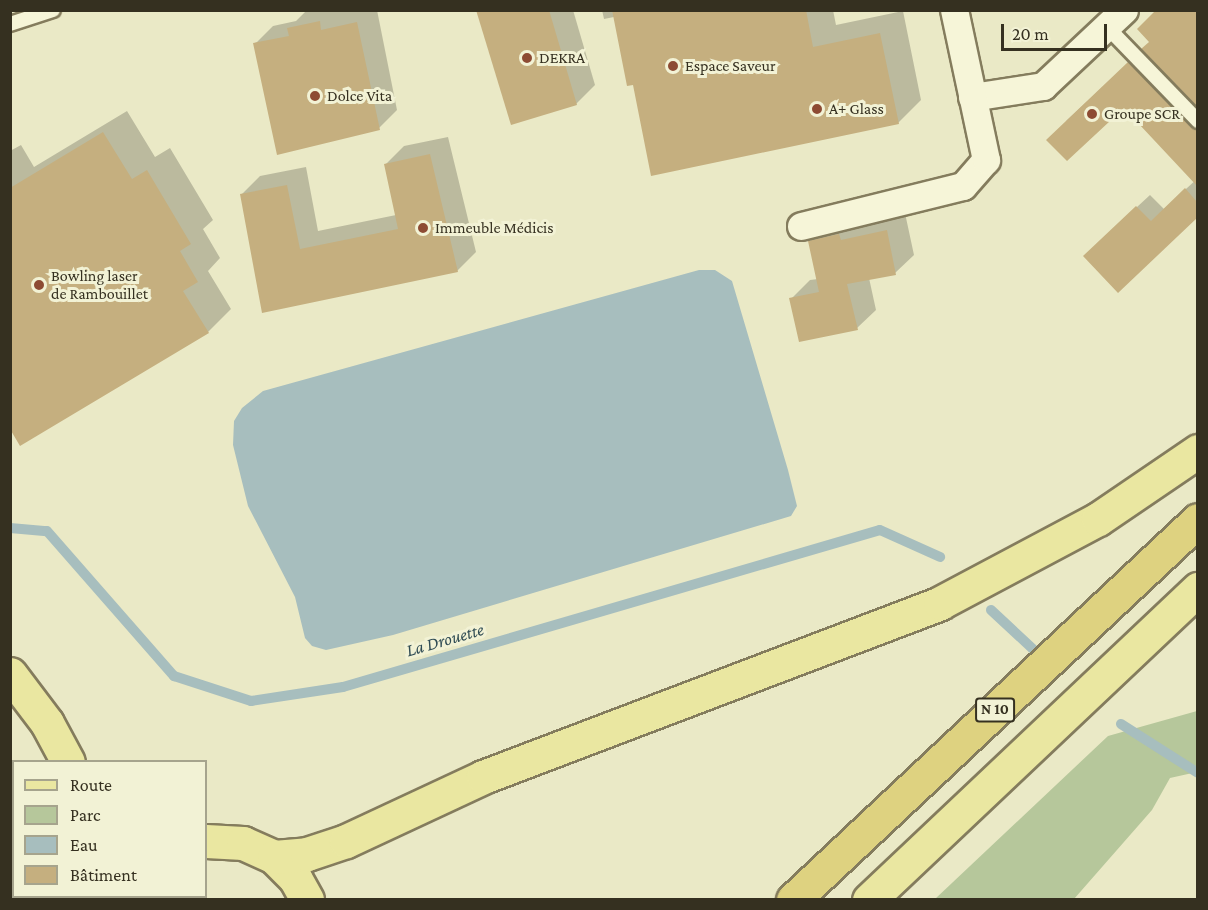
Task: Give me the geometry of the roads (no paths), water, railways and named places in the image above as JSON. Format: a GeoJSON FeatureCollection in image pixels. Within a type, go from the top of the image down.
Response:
{"type":"FeatureCollection","features":[{"type":"Feature","properties":{"kind":"highway","name":"N 10"},"geometry":{"type":"LineString","coordinates":[[793,900],[1197,520]]}},
{"type":"Feature","properties":{"kind":"main road"},"geometry":{"type":"LineString","coordinates":[[274,857],[306,854],[346,841],[483,777],[940,603],[1098,519],[1197,451]]}},
{"type":"Feature","properties":{"kind":"main road"},"geometry":{"type":"LineString","coordinates":[[869,900],[1197,589]]}},
{"type":"Feature","properties":{"kind":"main road"},"geometry":{"type":"LineString","coordinates":[[10,674],[47,723],[67,760]]}},
{"type":"Feature","properties":{"kind":"main road"},"geometry":{"type":"LineString","coordinates":[[47,723],[87,760]]}},
{"type":"Feature","properties":{"kind":"main road"},"geometry":{"type":"LineString","coordinates":[[207,840],[243,843],[274,857],[295,878],[307,900]]}},
{"type":"Feature","properties":{"kind":"street"},"geometry":{"type":"LineString","coordinates":[[801,226],[963,186],[986,160],[954,10]]}},
{"type":"Feature","properties":{"kind":"street"},"geometry":{"type":"LineString","coordinates":[[972,97],[1043,86],[1115,19]]}},
{"type":"Feature","properties":{"kind":"lane"},"geometry":{"type":"LineString","coordinates":[[10,24],[53,10]]}},
{"type":"Feature","properties":{"kind":"lane"},"geometry":{"type":"LineString","coordinates":[[1115,19],[1197,121]]}},
{"type":"Feature","properties":{"kind":"water"},"geometry":{"type":"Polygon","coordinates":[[[699,270],[715,270],[732,281],[788,470],[797,506],[791,516],[393,635],[326,650],[312,646],[305,638],[295,597],[248,506],[233,445],[234,421],[242,408],[263,391],[699,270]]]}},
{"type":"Feature","properties":{"kind":"waterway","name":"La Drouette"},"geometry":{"type":"LineString","coordinates":[[10,528],[47,531],[174,676],[251,701],[343,687],[880,530],[940,557]]}},
{"type":"Feature","properties":{"kind":"waterway","name":"La Drouette"},"geometry":{"type":"LineString","coordinates":[[991,610],[1033,649]]}},
{"type":"Feature","properties":{"kind":"waterway","name":"La Drouette"},"geometry":{"type":"LineString","coordinates":[[1121,724],[1198,773]]}},
{"type":"Feature","properties":{"kind":"place","name":"DEKRA"},"geometry":{"type":"Point","coordinates":[527,58]}},
{"type":"Feature","properties":{"kind":"place","name":"Espace Saveur"},"geometry":{"type":"Point","coordinates":[673,66]}},
{"type":"Feature","properties":{"kind":"place","name":"Dolce Vita"},"geometry":{"type":"Point","coordinates":[315,96]}},
{"type":"Feature","properties":{"kind":"place","name":"A+ Glass"},"geometry":{"type":"Point","coordinates":[817,109]}},
{"type":"Feature","properties":{"kind":"place","name":"Groupe SCR"},"geometry":{"type":"Point","coordinates":[1092,114]}},
{"type":"Feature","properties":{"kind":"place","name":"Immeuble Médicis"},"geometry":{"type":"Point","coordinates":[423,228]}},
{"type":"Feature","properties":{"kind":"place","name":"Bowling laser de Rambouillet"},"geometry":{"type":"Point","coordinates":[39,285]}}]}
